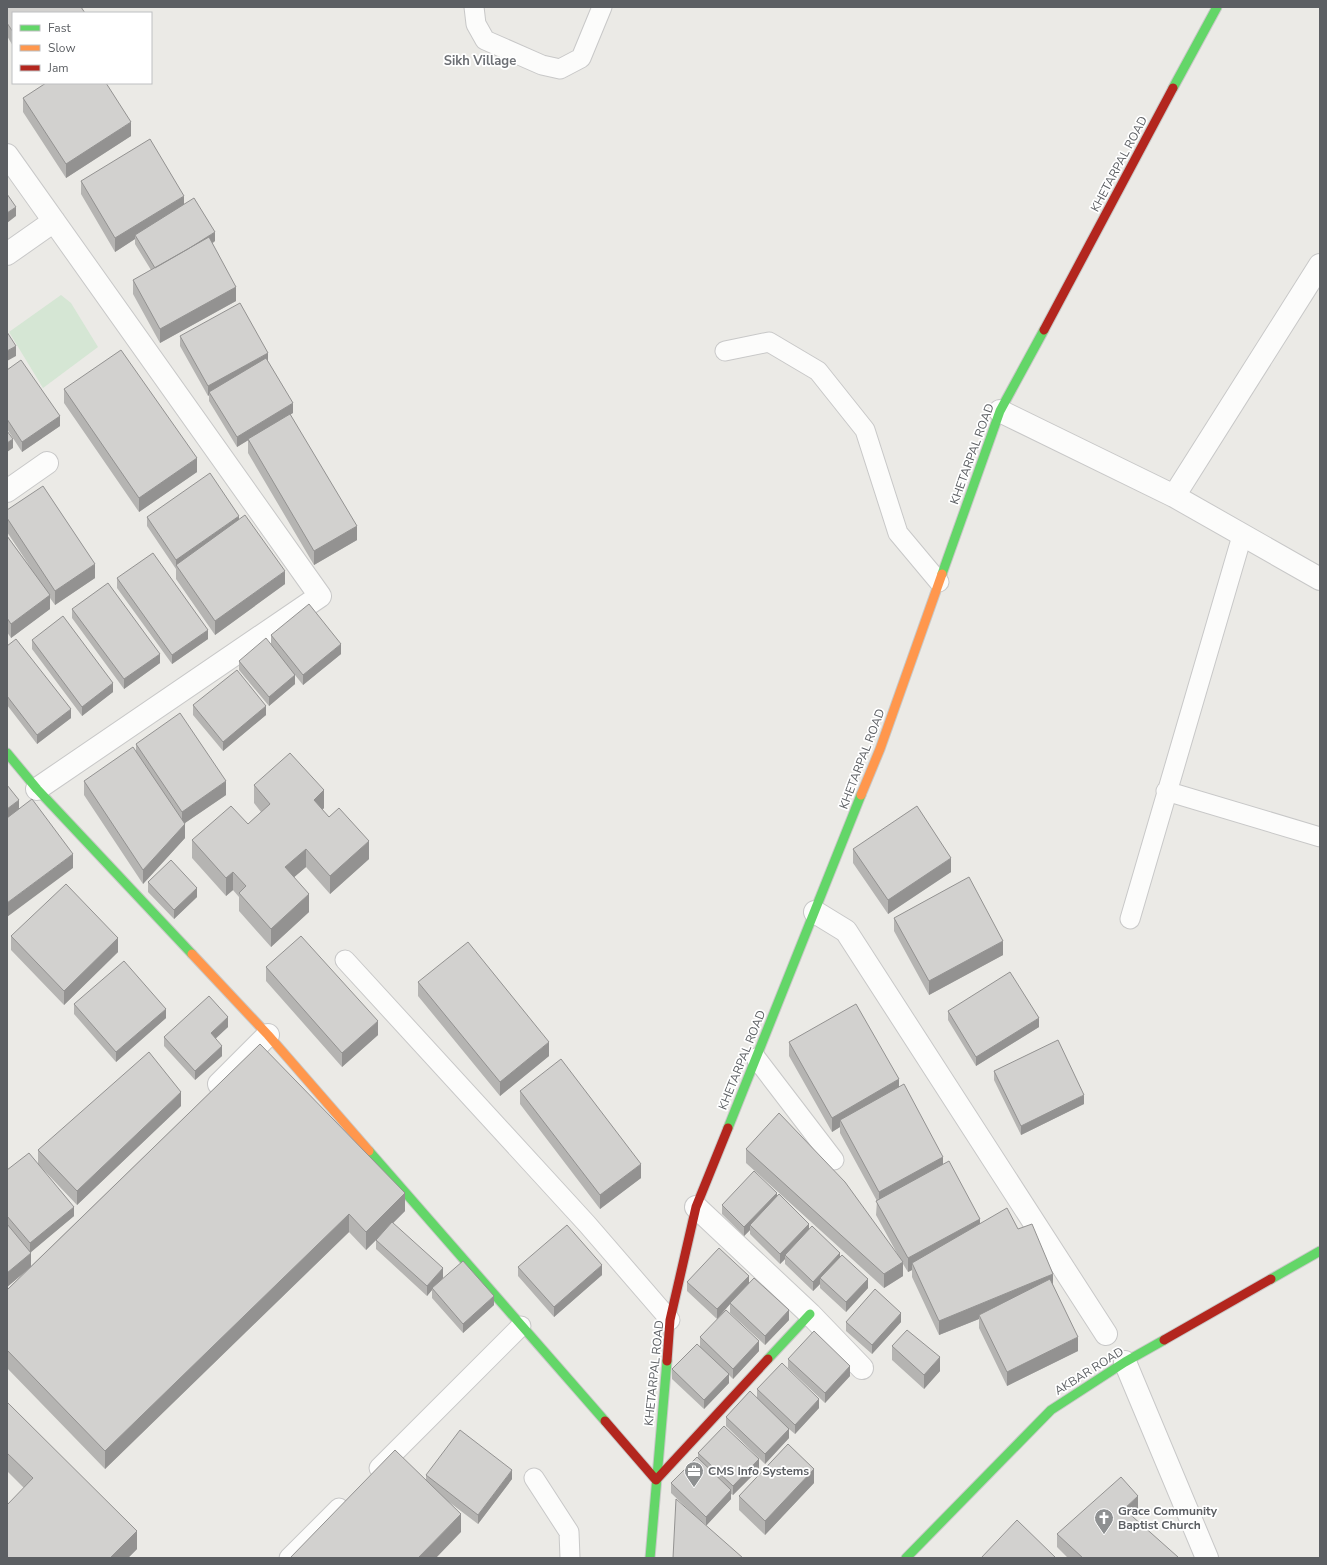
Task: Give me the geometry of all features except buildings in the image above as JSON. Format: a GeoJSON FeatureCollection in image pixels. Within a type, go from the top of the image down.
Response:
{"type":"FeatureCollection","features":[{"type":"Feature","properties":{"kind":"street","name":"KHETARPAL ROAD"},"geometry":{"type":"LineString","coordinates":[[650,1558],[670,1320],[696,1207],[880,749],[1000,411],[1217,7]]}},
{"type":"Feature","properties":{"kind":"street"},"geometry":{"type":"LineString","coordinates":[[7,155],[320,596],[37,789]]}},
{"type":"Feature","properties":{"kind":"street"},"geometry":{"type":"LineString","coordinates":[[7,254],[54,220]]}},
{"type":"Feature","properties":{"kind":"street"},"geometry":{"type":"LineString","coordinates":[[1174,496],[1320,265]]}},
{"type":"Feature","properties":{"kind":"street"},"geometry":{"type":"LineString","coordinates":[[1000,411],[1174,496],[1320,579]]}},
{"type":"Feature","properties":{"kind":"street"},"geometry":{"type":"LineString","coordinates":[[7,491],[47,463]]}},
{"type":"Feature","properties":{"kind":"street"},"geometry":{"type":"LineString","coordinates":[[7,753],[37,789],[268,1035],[656,1480],[810,1314]]}},
{"type":"Feature","properties":{"kind":"street"},"geometry":{"type":"LineString","coordinates":[[815,912],[846,931],[1106,1334]]}},
{"type":"Feature","properties":{"kind":"street"},"geometry":{"type":"LineString","coordinates":[[206,1097],[268,1035]]}},
{"type":"Feature","properties":{"kind":"street"},"geometry":{"type":"LineString","coordinates":[[696,1207],[810,1314],[862,1368]]}},
{"type":"Feature","properties":{"kind":"street","name":"AKBAR ROAD"},"geometry":{"type":"LineString","coordinates":[[906,1558],[1051,1410],[1125,1362],[1320,1251]]}},
{"type":"Feature","properties":{"kind":"street"},"geometry":{"type":"LineString","coordinates":[[1125,1362],[1207,1558]]}},
{"type":"Feature","properties":{"kind":"lane"},"geometry":{"type":"LineString","coordinates":[[474,7],[476,24],[485,40],[542,65],[560,69],[580,58],[602,7]]}},
{"type":"Feature","properties":{"kind":"lane"},"geometry":{"type":"LineString","coordinates":[[725,351],[769,342],[818,371],[865,430],[898,533],[939,582]]}},
{"type":"Feature","properties":{"kind":"lane"},"geometry":{"type":"LineString","coordinates":[[1130,919],[1166,791],[1242,536]]}},
{"type":"Feature","properties":{"kind":"lane"},"geometry":{"type":"LineString","coordinates":[[1166,791],[1320,836]]}},
{"type":"Feature","properties":{"kind":"lane"},"geometry":{"type":"LineString","coordinates":[[346,960],[587,1224],[670,1320]]}},
{"type":"Feature","properties":{"kind":"lane"},"geometry":{"type":"LineString","coordinates":[[756,1058],[834,1160]]}},
{"type":"Feature","properties":{"kind":"lane"},"geometry":{"type":"LineString","coordinates":[[366,1481],[521,1326]]}},
{"type":"Feature","properties":{"kind":"lane"},"geometry":{"type":"LineString","coordinates":[[534,1478],[569,1532],[570,1558]]}},
{"type":"Feature","properties":{"kind":"lane"},"geometry":{"type":"LineString","coordinates":[[289,1558],[349,1497]]}},
{"type":"Feature","properties":{"kind":"green space"},"geometry":{"type":"Polygon","coordinates":[[[61,295],[71,303],[98,347],[43,388],[9,332],[61,295]]]}},
{"type":"Feature","properties":{"kind":"traffic: fast"},"geometry":{"type":"LineString","coordinates":[[1173,88],[1217,7]]}},
{"type":"Feature","properties":{"kind":"traffic: fast"},"geometry":{"type":"LineString","coordinates":[[942,574],[1000,411],[1044,330]]}},
{"type":"Feature","properties":{"kind":"traffic: fast"},"geometry":{"type":"LineString","coordinates":[[7,753],[37,789],[192,954]]}},
{"type":"Feature","properties":{"kind":"traffic: fast"},"geometry":{"type":"LineString","coordinates":[[728,1128],[861,795]]}},
{"type":"Feature","properties":{"kind":"traffic: fast"},"geometry":{"type":"LineString","coordinates":[[369,1151],[605,1421]]}},
{"type":"Feature","properties":{"kind":"traffic: fast"},"geometry":{"type":"LineString","coordinates":[[1271,1279],[1320,1251]]}},
{"type":"Feature","properties":{"kind":"traffic: fast"},"geometry":{"type":"LineString","coordinates":[[768,1359],[810,1314]]}},
{"type":"Feature","properties":{"kind":"traffic: fast"},"geometry":{"type":"LineString","coordinates":[[906,1558],[1051,1410],[1125,1362],[1164,1340]]}},
{"type":"Feature","properties":{"kind":"traffic: fast"},"geometry":{"type":"LineString","coordinates":[[650,1558],[667,1361]]}},
{"type":"Feature","properties":{"kind":"traffic: slow"},"geometry":{"type":"LineString","coordinates":[[861,795],[880,749],[942,574]]}},
{"type":"Feature","properties":{"kind":"traffic: slow"},"geometry":{"type":"LineString","coordinates":[[192,954],[268,1035],[369,1151]]}},
{"type":"Feature","properties":{"kind":"traffic: jam"},"geometry":{"type":"LineString","coordinates":[[1044,330],[1173,88]]}},
{"type":"Feature","properties":{"kind":"traffic: jam"},"geometry":{"type":"LineString","coordinates":[[667,1361],[670,1320],[696,1207],[728,1128]]}},
{"type":"Feature","properties":{"kind":"traffic: jam"},"geometry":{"type":"LineString","coordinates":[[1164,1340],[1271,1279]]}},
{"type":"Feature","properties":{"kind":"traffic: jam"},"geometry":{"type":"LineString","coordinates":[[605,1421],[656,1480],[768,1359]]}},
{"type":"Feature","properties":{"kind":"place","name":"CMS Info Systems"},"geometry":{"type":"Point","coordinates":[694,1488]}},
{"type":"Feature","properties":{"kind":"place","name":"Grace Community Baptist Church"},"geometry":{"type":"Point","coordinates":[1104,1535]}},
{"type":"Feature","properties":{"kind":"district","name":"Sikh Village"},"geometry":{"type":"Point","coordinates":[480,60]}}]}
